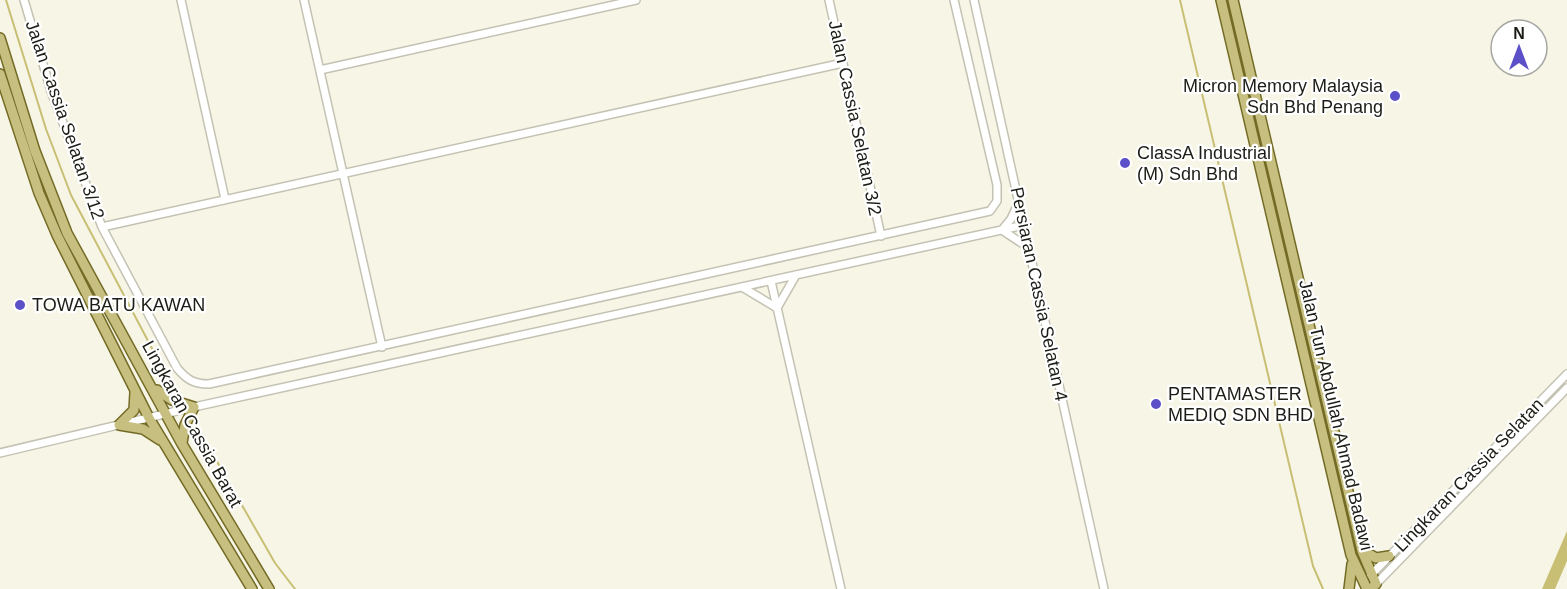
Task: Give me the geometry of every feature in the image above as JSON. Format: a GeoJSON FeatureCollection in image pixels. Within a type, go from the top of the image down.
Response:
{"type":"FeatureCollection","features":[{"type":"Feature","properties":{"kind":"main road","name":"Jalan Tun Abdullah Ahmad Badawi"},"geometry":{"type":"LineString","coordinates":[[1221,0],[1352,558],[1368,587]]}},
{"type":"Feature","properties":{"kind":"main road","name":"Jalan Tun Abdullah Ahmad Badawi"},"geometry":{"type":"LineString","coordinates":[[1233,0],[1362,549],[1371,575]]}},
{"type":"Feature","properties":{"kind":"main road","name":"Lingkaran Cassia Barat"},"geometry":{"type":"LineString","coordinates":[[0,38],[36,151],[67,233],[153,386],[182,444],[269,589]]}},
{"type":"Feature","properties":{"kind":"main road","name":"Lingkaran Cassia Barat"},"geometry":{"type":"LineString","coordinates":[[0,74],[43,203],[149,418],[252,589]]}},
{"type":"Feature","properties":{"kind":"main road"},"geometry":{"type":"LineString","coordinates":[[1297,326],[1303,330],[1309,326]]}},
{"type":"Feature","properties":{"kind":"main road"},"geometry":{"type":"LineString","coordinates":[[153,386],[172,400],[194,407],[185,425],[182,444]]}},
{"type":"Feature","properties":{"kind":"main road"},"geometry":{"type":"LineString","coordinates":[[119,425],[134,410],[134,388]]}},
{"type":"Feature","properties":{"kind":"main road"},"geometry":{"type":"LineString","coordinates":[[119,425],[143,429],[164,443]]}},
{"type":"Feature","properties":{"kind":"main road"},"geometry":{"type":"LineString","coordinates":[[1362,549],[1376,558],[1389,556]]}},
{"type":"Feature","properties":{"kind":"main road"},"geometry":{"type":"LineString","coordinates":[[1349,589],[1352,558]]}},
{"type":"Feature","properties":{"kind":"main road"},"geometry":{"type":"LineString","coordinates":[[1368,587],[1371,575]]}},
{"type":"Feature","properties":{"kind":"street","name":"Jalan Cassia Selatan 3/12"},"geometry":{"type":"LineString","coordinates":[[24,0],[51,91],[102,226],[177,369],[185,378],[196,384],[209,384],[382,347],[990,211],[997,201],[997,185],[954,0]]}},
{"type":"Feature","properties":{"kind":"street"},"geometry":{"type":"LineString","coordinates":[[182,0],[225,200]]}},
{"type":"Feature","properties":{"kind":"street"},"geometry":{"type":"LineString","coordinates":[[304,0],[382,347]]}},
{"type":"Feature","properties":{"kind":"street"},"geometry":{"type":"LineString","coordinates":[[320,70],[636,0]]}},
{"type":"Feature","properties":{"kind":"street","name":"Jalan Cassia Selatan 3/2"},"geometry":{"type":"LineString","coordinates":[[829,0],[880,236]]}},
{"type":"Feature","properties":{"kind":"street","name":"Persiaran Cassia Selatan 4"},"geometry":{"type":"LineString","coordinates":[[974,0],[1104,589]]}},
{"type":"Feature","properties":{"kind":"street"},"geometry":{"type":"LineString","coordinates":[[102,226],[843,63]]}},
{"type":"Feature","properties":{"kind":"street"},"geometry":{"type":"LineString","coordinates":[[1002,230],[1011,219],[1019,202]]}},
{"type":"Feature","properties":{"kind":"street"},"geometry":{"type":"LineString","coordinates":[[0,453],[194,407],[1024,225]]}},
{"type":"Feature","properties":{"kind":"street"},"geometry":{"type":"LineString","coordinates":[[1002,230],[1029,248]]}},
{"type":"Feature","properties":{"kind":"street"},"geometry":{"type":"LineString","coordinates":[[777,308],[796,275]]}},
{"type":"Feature","properties":{"kind":"street"},"geometry":{"type":"LineString","coordinates":[[771,281],[841,589]]}},
{"type":"Feature","properties":{"kind":"street"},"geometry":{"type":"LineString","coordinates":[[742,287],[777,308]]}},
{"type":"Feature","properties":{"kind":"street","name":"Lingkaran Cassia Selatan"},"geometry":{"type":"LineString","coordinates":[[1371,575],[1567,374]]}},
{"type":"Feature","properties":{"kind":"street","name":"Lingkaran Cassia Selatan"},"geometry":{"type":"LineString","coordinates":[[1368,587],[1567,388]]}},
{"type":"Feature","properties":{"kind":"shaded area"},"geometry":{"type":"Polygon","coordinates":[[[1567,531],[1567,561],[1555,589],[1542,589],[1567,531]]]}},
{"type":"Feature","properties":{"kind":"waterway"},"geometry":{"type":"LineString","coordinates":[[6,0],[46,129],[71,195],[175,392]]}},
{"type":"Feature","properties":{"kind":"waterway"},"geometry":{"type":"LineString","coordinates":[[1180,0],[1313,566],[1323,589]]}},
{"type":"Feature","properties":{"kind":"waterway"},"geometry":{"type":"LineString","coordinates":[[199,430],[275,563],[295,589]]}},
{"type":"Feature","properties":{"kind":"place","name":"Micron Memory Malaysia Sdn Bhd Penang"},"geometry":{"type":"Point","coordinates":[1395,96]}},
{"type":"Feature","properties":{"kind":"place","name":"ClassA Industrial (M) Sdn Bhd"},"geometry":{"type":"Point","coordinates":[1125,163]}},
{"type":"Feature","properties":{"kind":"place","name":"TOWA BATU KAWAN"},"geometry":{"type":"Point","coordinates":[20,305]}},
{"type":"Feature","properties":{"kind":"place","name":"PENTAMASTER MEDIQ SDN BHD"},"geometry":{"type":"Point","coordinates":[1156,404]}}]}
